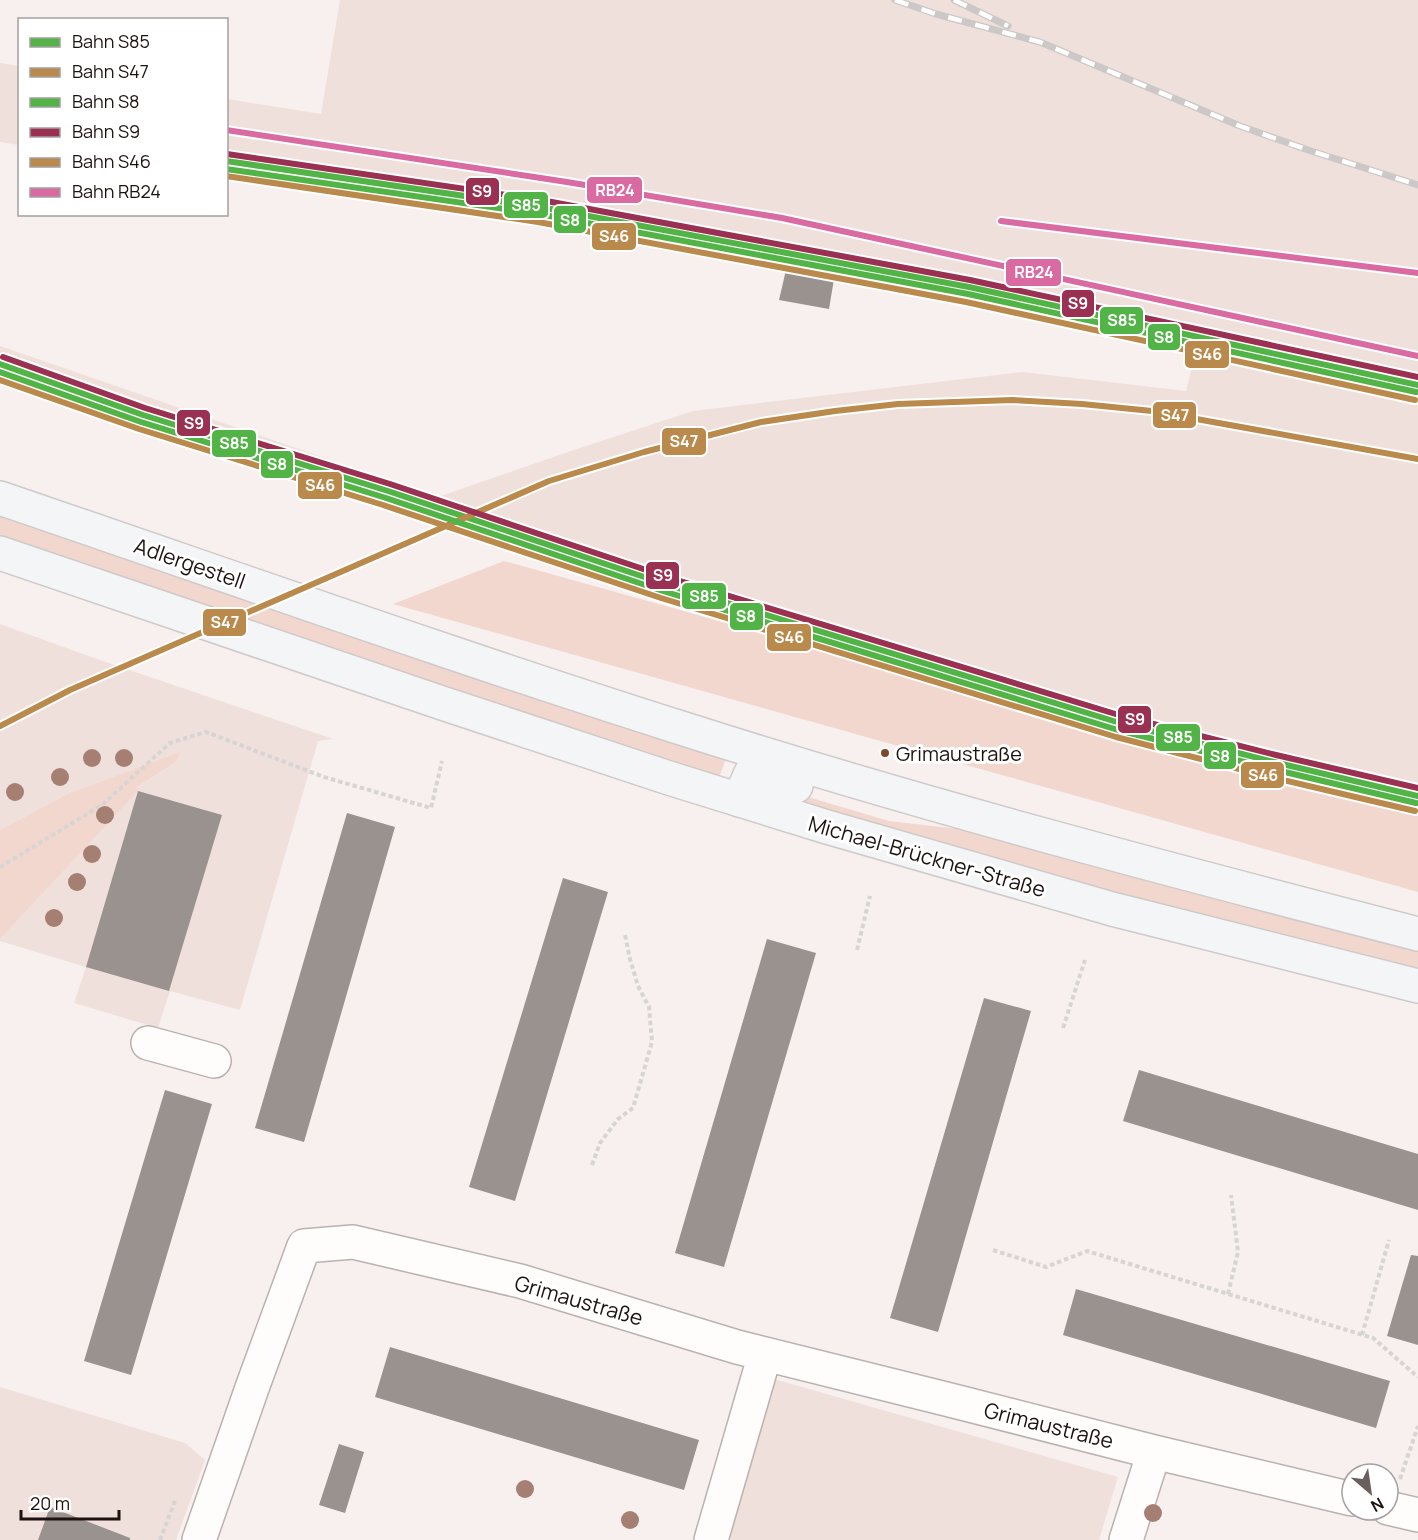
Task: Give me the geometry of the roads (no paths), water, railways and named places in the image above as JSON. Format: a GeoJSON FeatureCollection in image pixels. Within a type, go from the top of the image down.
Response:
{"type":"FeatureCollection","features":[{"type":"Feature","properties":{"kind":"main road","name":"Adlergestell"},"geometry":{"type":"LineString","coordinates":[[0,498],[678,727],[952,810]]}},
{"type":"Feature","properties":{"kind":"main road","name":"Michael-Brückner-Straße"},"geometry":{"type":"LineString","coordinates":[[0,553],[442,703],[827,827],[1072,898],[1418,986]]}},
{"type":"Feature","properties":{"kind":"main road"},"geometry":{"type":"LineString","coordinates":[[739,800],[751,773],[894,815],[952,810],[1418,934]]}},
{"type":"Feature","properties":{"kind":"street"},"geometry":{"type":"LineString","coordinates":[[148,1043],[214,1061]]}},
{"type":"Feature","properties":{"kind":"street","name":"Grimaustraße"},"geometry":{"type":"LineString","coordinates":[[199,1540],[304,1246],[353,1242],[520,1281],[737,1347],[1154,1452],[1340,1496]]}},
{"type":"Feature","properties":{"kind":"street"},"geometry":{"type":"LineString","coordinates":[[711,1540],[765,1354]]}},
{"type":"Feature","properties":{"kind":"street"},"geometry":{"type":"LineString","coordinates":[[1126,1540],[1154,1452]]}},
{"type":"Feature","properties":{"kind":"railway"},"geometry":{"type":"LineString","coordinates":[[895,0],[936,14],[1040,42],[1240,126],[1418,185]]}},
{"type":"Feature","properties":{"kind":"railway"},"geometry":{"type":"LineString","coordinates":[[954,0],[1008,26]]}},
{"type":"Feature","properties":{"kind":"rail line","name":"RB24"},"geometry":{"type":"LineString","coordinates":[[228,130],[567,182],[782,218],[1418,356]]}},
{"type":"Feature","properties":{"kind":"rail line","name":"S9"},"geometry":{"type":"LineString","coordinates":[[228,154],[541,200],[970,280],[1418,377]]}},
{"type":"Feature","properties":{"kind":"rail line","name":"S85"},"geometry":{"type":"LineString","coordinates":[[228,161],[540,207],[969,287],[1418,385]]}},
{"type":"Feature","properties":{"kind":"rail line","name":"S8"},"geometry":{"type":"LineString","coordinates":[[228,169],[539,214],[968,294],[1416,392]]}},
{"type":"Feature","properties":{"kind":"rail line","name":"S46"},"geometry":{"type":"LineString","coordinates":[[228,176],[538,222],[966,302],[1415,400]]}},
{"type":"Feature","properties":{"kind":"rail line","name":"RB24"},"geometry":{"type":"LineString","coordinates":[[1001,221],[1418,273]]}},
{"type":"Feature","properties":{"kind":"rail line","name":"S9"},"geometry":{"type":"LineString","coordinates":[[3,357],[145,408],[390,484],[667,577],[1122,716],[1418,788]]}},
{"type":"Feature","properties":{"kind":"rail line","name":"S85"},"geometry":{"type":"LineString","coordinates":[[0,364],[143,415],[388,491],[665,584],[1120,723],[1418,796]]}},
{"type":"Feature","properties":{"kind":"rail line","name":"S8"},"geometry":{"type":"LineString","coordinates":[[0,372],[141,422],[386,498],[663,591],[1118,730],[1416,803]]}},
{"type":"Feature","properties":{"kind":"rail line","name":"S46"},"geometry":{"type":"LineString","coordinates":[[0,380],[139,429],[383,505],[661,598],[1116,737],[1270,777],[1415,811]]}},
{"type":"Feature","properties":{"kind":"rail line","name":"S47"},"geometry":{"type":"LineString","coordinates":[[0,726],[70,690],[549,481],[644,452],[761,422],[898,404],[1012,400],[1152,411],[1418,459]]}},
{"type":"Feature","properties":{"kind":"place","name":"Grimaustraße"},"geometry":{"type":"Point","coordinates":[885,753]}}]}
